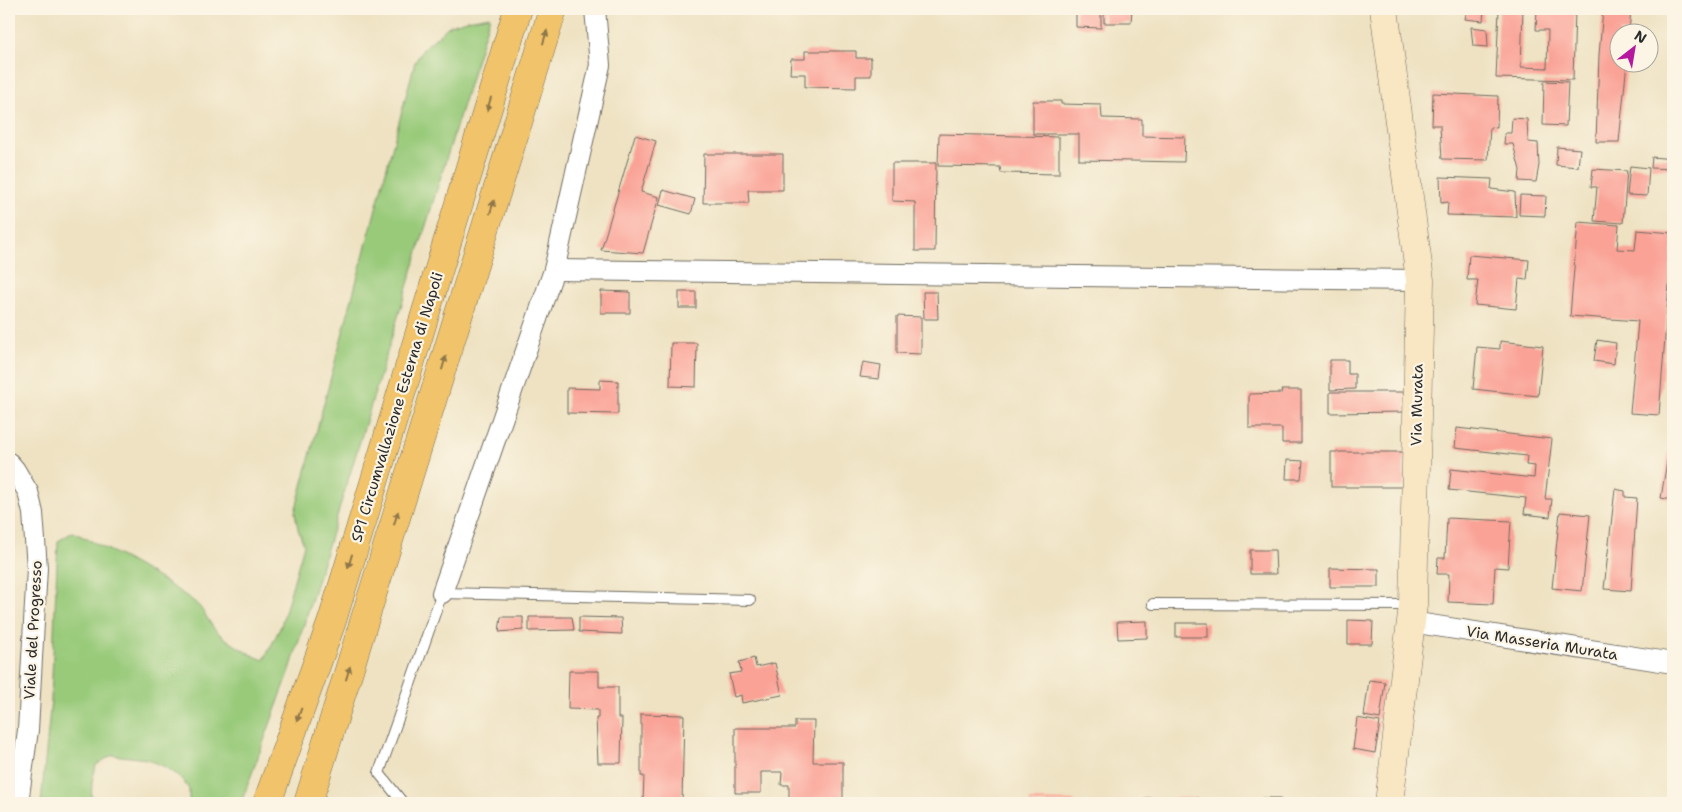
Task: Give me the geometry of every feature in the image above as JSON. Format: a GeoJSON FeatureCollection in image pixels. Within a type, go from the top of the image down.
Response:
{"type":"FeatureCollection","features":[{"type":"Feature","properties":{"kind":"highway","name":"SP1 Circumvallazione Esterna di Napoli"},"geometry":{"type":"LineString","coordinates":[[267,803],[332,621],[518,9]]}},
{"type":"Feature","properties":{"kind":"highway"},"geometry":{"type":"LineString","coordinates":[[308,803],[553,9]]}},
{"type":"Feature","properties":{"kind":"street"},"geometry":{"type":"LineString","coordinates":[[442,593],[554,270],[600,65],[595,9]]}},
{"type":"Feature","properties":{"kind":"street","name":"Via Murata"},"geometry":{"type":"LineString","coordinates":[[1384,9],[1420,280],[1412,613],[1389,803]]}},
{"type":"Feature","properties":{"kind":"street"},"geometry":{"type":"LineString","coordinates":[[554,270],[1420,280]]}},
{"type":"Feature","properties":{"kind":"street","name":"Viale del Progresso"},"geometry":{"type":"LineString","coordinates":[[9,464],[15,470],[28,492],[33,513],[37,568],[28,730],[18,803]]}},
{"type":"Feature","properties":{"kind":"street","name":"Via Masseria Murata"},"geometry":{"type":"LineString","coordinates":[[1412,613],[1673,663]]}},
{"type":"Feature","properties":{"kind":"lane"},"geometry":{"type":"LineString","coordinates":[[403,803],[379,773],[442,593],[750,600]]}},
{"type":"Feature","properties":{"kind":"lane"},"geometry":{"type":"LineString","coordinates":[[1153,604],[1412,613]]}},
{"type":"Feature","properties":{"kind":"green space"},"geometry":{"type":"Polygon","coordinates":[[[490,16],[290,670],[241,803],[189,803],[189,789],[179,776],[163,766],[147,759],[112,755],[96,765],[92,782],[91,803],[41,803],[51,700],[58,541],[73,532],[149,572],[195,603],[213,627],[229,641],[244,651],[264,660],[281,626],[304,545],[298,529],[295,512],[415,62],[424,48],[450,25],[490,16]]]}},
{"type":"Feature","properties":{"kind":"building"},"geometry":{"type":"Polygon","coordinates":[[[1076,9],[1101,9],[1101,28],[1076,27],[1076,9]]]}},
{"type":"Feature","properties":{"kind":"building"},"geometry":{"type":"Polygon","coordinates":[[[1104,9],[1132,9],[1131,23],[1104,23],[1104,9]]]}},
{"type":"Feature","properties":{"kind":"building"},"geometry":{"type":"Polygon","coordinates":[[[1467,9],[1484,9],[1483,21],[1465,19],[1467,9]]]}},
{"type":"Feature","properties":{"kind":"building"},"geometry":{"type":"Polygon","coordinates":[[[1499,9],[1523,9],[1521,67],[1547,68],[1548,30],[1536,30],[1537,9],[1575,9],[1573,80],[1496,78],[1499,9]]]}},
{"type":"Feature","properties":{"kind":"building"},"geometry":{"type":"Polygon","coordinates":[[[1603,9],[1631,9],[1630,22],[1610,22],[1610,72],[1626,72],[1619,142],[1596,142],[1599,55],[1603,9]]]}},
{"type":"Feature","properties":{"kind":"building"},"geometry":{"type":"Polygon","coordinates":[[[1471,27],[1487,29],[1488,47],[1473,46],[1471,27]]]}},
{"type":"Feature","properties":{"kind":"building"},"geometry":{"type":"Polygon","coordinates":[[[805,51],[856,51],[856,58],[871,58],[871,76],[856,76],[856,88],[805,87],[805,74],[790,74],[791,59],[805,59],[805,51]]]}},
{"type":"Feature","properties":{"kind":"building"},"geometry":{"type":"Polygon","coordinates":[[[1544,81],[1568,82],[1566,126],[1543,125],[1544,81]]]}},
{"type":"Feature","properties":{"kind":"building"},"geometry":{"type":"Polygon","coordinates":[[[1433,93],[1498,96],[1497,128],[1490,127],[1488,160],[1442,159],[1440,125],[1432,125],[1433,93]]]}},
{"type":"Feature","properties":{"kind":"building"},"geometry":{"type":"Polygon","coordinates":[[[1033,101],[1061,101],[1061,104],[1101,105],[1102,118],[1142,119],[1142,136],[1185,137],[1184,162],[1079,160],[1079,134],[1033,134],[1033,101]]]}},
{"type":"Feature","properties":{"kind":"building"},"geometry":{"type":"Polygon","coordinates":[[[1512,118],[1527,119],[1528,142],[1538,143],[1539,165],[1536,182],[1519,181],[1520,170],[1513,144],[1504,144],[1505,133],[1511,133],[1512,118]]]}},
{"type":"Feature","properties":{"kind":"building"},"geometry":{"type":"Polygon","coordinates":[[[939,134],[1059,137],[1059,174],[1001,173],[1000,167],[938,166],[939,134]]]}},
{"type":"Feature","properties":{"kind":"building"},"geometry":{"type":"Polygon","coordinates":[[[635,135],[656,141],[641,192],[659,197],[643,253],[601,250],[635,135]]]}},
{"type":"Feature","properties":{"kind":"building"},"geometry":{"type":"Polygon","coordinates":[[[1557,147],[1580,149],[1578,167],[1556,165],[1557,147]]]}},
{"type":"Feature","properties":{"kind":"building"},"geometry":{"type":"Polygon","coordinates":[[[704,154],[783,154],[783,190],[748,190],[749,203],[703,203],[704,154]]]}},
{"type":"Feature","properties":{"kind":"building"},"geometry":{"type":"Polygon","coordinates":[[[1652,157],[1673,159],[1673,169],[1651,168],[1652,157]]]}},
{"type":"Feature","properties":{"kind":"building"},"geometry":{"type":"Polygon","coordinates":[[[892,163],[936,163],[935,251],[915,251],[915,202],[892,201],[892,163]]]}},
{"type":"Feature","properties":{"kind":"building"},"geometry":{"type":"Polygon","coordinates":[[[1630,166],[1649,168],[1647,196],[1627,195],[1630,166]]]}},
{"type":"Feature","properties":{"kind":"building"},"geometry":{"type":"Polygon","coordinates":[[[1593,169],[1627,171],[1623,223],[1594,221],[1597,187],[1591,187],[1593,169]]]}},
{"type":"Feature","properties":{"kind":"building"},"geometry":{"type":"Polygon","coordinates":[[[1440,177],[1492,179],[1491,189],[1515,192],[1516,217],[1447,215],[1448,202],[1441,203],[1440,177]]]}},
{"type":"Feature","properties":{"kind":"building"},"geometry":{"type":"Polygon","coordinates":[[[663,190],[695,199],[691,214],[659,205],[663,190]]]}},
{"type":"Feature","properties":{"kind":"building"},"geometry":{"type":"Polygon","coordinates":[[[1520,195],[1546,196],[1545,216],[1519,215],[1520,195]]]}},
{"type":"Feature","properties":{"kind":"building"},"geometry":{"type":"Polygon","coordinates":[[[1578,222],[1619,225],[1617,249],[1635,250],[1637,230],[1673,233],[1659,415],[1630,413],[1638,321],[1570,316],[1578,222]]]}},
{"type":"Feature","properties":{"kind":"building"},"geometry":{"type":"Polygon","coordinates":[[[1469,255],[1529,260],[1527,280],[1519,279],[1516,309],[1475,305],[1478,280],[1467,280],[1469,255]]]}},
{"type":"Feature","properties":{"kind":"building"},"geometry":{"type":"Polygon","coordinates":[[[601,291],[630,292],[630,313],[601,313],[601,291]]]}},
{"type":"Feature","properties":{"kind":"building"},"geometry":{"type":"Polygon","coordinates":[[[679,292],[696,292],[696,308],[679,308],[679,292]]]}},
{"type":"Feature","properties":{"kind":"building"},"geometry":{"type":"Polygon","coordinates":[[[923,292],[937,292],[938,319],[924,319],[923,292]]]}},
{"type":"Feature","properties":{"kind":"building"},"geometry":{"type":"Polygon","coordinates":[[[897,316],[921,317],[921,354],[897,353],[897,316]]]}},
{"type":"Feature","properties":{"kind":"building"},"geometry":{"type":"Polygon","coordinates":[[[1597,340],[1616,343],[1614,364],[1594,361],[1597,340]]]}},
{"type":"Feature","properties":{"kind":"building"},"geometry":{"type":"Polygon","coordinates":[[[1500,341],[1543,346],[1538,396],[1473,389],[1477,347],[1500,349],[1500,341]]]}},
{"type":"Feature","properties":{"kind":"building"},"geometry":{"type":"Polygon","coordinates":[[[671,343],[697,343],[696,387],[670,386],[671,343]]]}},
{"type":"Feature","properties":{"kind":"building"},"geometry":{"type":"Polygon","coordinates":[[[1330,360],[1348,360],[1348,374],[1355,374],[1355,389],[1330,390],[1330,360]]]}},
{"type":"Feature","properties":{"kind":"building"},"geometry":{"type":"Polygon","coordinates":[[[863,362],[881,365],[879,379],[860,377],[863,362]]]}},
{"type":"Feature","properties":{"kind":"building"},"geometry":{"type":"Polygon","coordinates":[[[600,380],[618,381],[618,414],[567,413],[567,388],[600,389],[600,380]]]}},
{"type":"Feature","properties":{"kind":"building"},"geometry":{"type":"Polygon","coordinates":[[[1281,390],[1301,390],[1301,443],[1282,443],[1282,428],[1249,428],[1249,394],[1282,393],[1281,390]]]}},
{"type":"Feature","properties":{"kind":"building"},"geometry":{"type":"Polygon","coordinates":[[[1330,392],[1406,392],[1406,412],[1330,413],[1330,392]]]}},
{"type":"Feature","properties":{"kind":"building"},"geometry":{"type":"Polygon","coordinates":[[[1457,428],[1552,439],[1545,499],[1552,499],[1550,517],[1524,514],[1526,498],[1449,490],[1451,469],[1534,478],[1535,466],[1526,465],[1527,456],[1455,448],[1457,428]]]}},
{"type":"Feature","properties":{"kind":"building"},"geometry":{"type":"Polygon","coordinates":[[[1670,443],[1673,443],[1673,500],[1661,498],[1670,443]]]}},
{"type":"Feature","properties":{"kind":"building"},"geometry":{"type":"Polygon","coordinates":[[[1331,452],[1404,452],[1404,487],[1331,487],[1331,452]]]}},
{"type":"Feature","properties":{"kind":"building"},"geometry":{"type":"Polygon","coordinates":[[[1287,460],[1303,461],[1301,479],[1286,479],[1287,460]]]}},
{"type":"Feature","properties":{"kind":"building"},"geometry":{"type":"Polygon","coordinates":[[[1615,489],[1625,491],[1625,497],[1637,498],[1631,591],[1604,589],[1615,489]]]}},
{"type":"Feature","properties":{"kind":"building"},"geometry":{"type":"Polygon","coordinates":[[[1560,512],[1590,515],[1582,591],[1552,588],[1560,512]]]}},
{"type":"Feature","properties":{"kind":"building"},"geometry":{"type":"Polygon","coordinates":[[[1447,518],[1511,521],[1508,568],[1495,567],[1493,604],[1448,602],[1449,574],[1437,574],[1438,558],[1445,558],[1447,518]]]}},
{"type":"Feature","properties":{"kind":"building"},"geometry":{"type":"Polygon","coordinates":[[[1250,550],[1275,550],[1276,574],[1250,574],[1250,550]]]}},
{"type":"Feature","properties":{"kind":"building"},"geometry":{"type":"Polygon","coordinates":[[[1330,568],[1379,569],[1379,587],[1330,587],[1330,568]]]}},
{"type":"Feature","properties":{"kind":"building"},"geometry":{"type":"Polygon","coordinates":[[[501,617],[523,617],[523,630],[499,632],[501,617]]]}},
{"type":"Feature","properties":{"kind":"building"},"geometry":{"type":"Polygon","coordinates":[[[529,617],[572,617],[574,630],[529,631],[529,617]]]}},
{"type":"Feature","properties":{"kind":"building"},"geometry":{"type":"Polygon","coordinates":[[[579,617],[621,618],[622,634],[579,632],[579,617]]]}},
{"type":"Feature","properties":{"kind":"building"},"geometry":{"type":"Polygon","coordinates":[[[1348,620],[1373,621],[1372,644],[1348,644],[1348,620]]]}},
{"type":"Feature","properties":{"kind":"building"},"geometry":{"type":"Polygon","coordinates":[[[1147,621],[1147,638],[1118,639],[1117,622],[1147,621]]]}},
{"type":"Feature","properties":{"kind":"building"},"geometry":{"type":"Polygon","coordinates":[[[1176,623],[1208,623],[1208,637],[1176,637],[1176,623]]]}},
{"type":"Feature","properties":{"kind":"building"},"geometry":{"type":"Polygon","coordinates":[[[754,658],[756,667],[775,663],[782,695],[742,703],[741,695],[734,697],[729,674],[741,672],[739,662],[754,658]]]}},
{"type":"Feature","properties":{"kind":"building"},"geometry":{"type":"Polygon","coordinates":[[[569,671],[599,671],[599,687],[618,687],[618,718],[622,718],[621,763],[598,763],[596,718],[598,718],[598,710],[568,709],[569,671]]]}},
{"type":"Feature","properties":{"kind":"building"},"geometry":{"type":"Polygon","coordinates":[[[1369,680],[1385,682],[1380,719],[1364,716],[1369,680]]]}},
{"type":"Feature","properties":{"kind":"building"},"geometry":{"type":"Polygon","coordinates":[[[641,714],[684,715],[682,803],[643,803],[644,776],[641,776],[641,714]]]}},
{"type":"Feature","properties":{"kind":"building"},"geometry":{"type":"Polygon","coordinates":[[[1357,718],[1380,722],[1375,753],[1353,749],[1357,718]]]}},
{"type":"Feature","properties":{"kind":"building"},"geometry":{"type":"Polygon","coordinates":[[[795,721],[814,721],[813,762],[843,762],[843,803],[793,803],[793,800],[789,800],[789,785],[781,785],[782,772],[761,772],[761,793],[735,793],[735,728],[795,728],[795,721]]]}},
{"type":"Feature","properties":{"kind":"building"},"geometry":{"type":"Polygon","coordinates":[[[1145,798],[1198,798],[1198,803],[1145,803],[1145,798]]]}},
{"type":"Feature","properties":{"kind":"building"},"geometry":{"type":"Polygon","coordinates":[[[1262,798],[1281,798],[1281,803],[1262,803],[1262,798]]]}},
{"type":"Feature","properties":{"kind":"building"},"geometry":{"type":"Polygon","coordinates":[[[1030,800],[1075,801],[1075,803],[1030,803],[1030,800]]]}}]}
